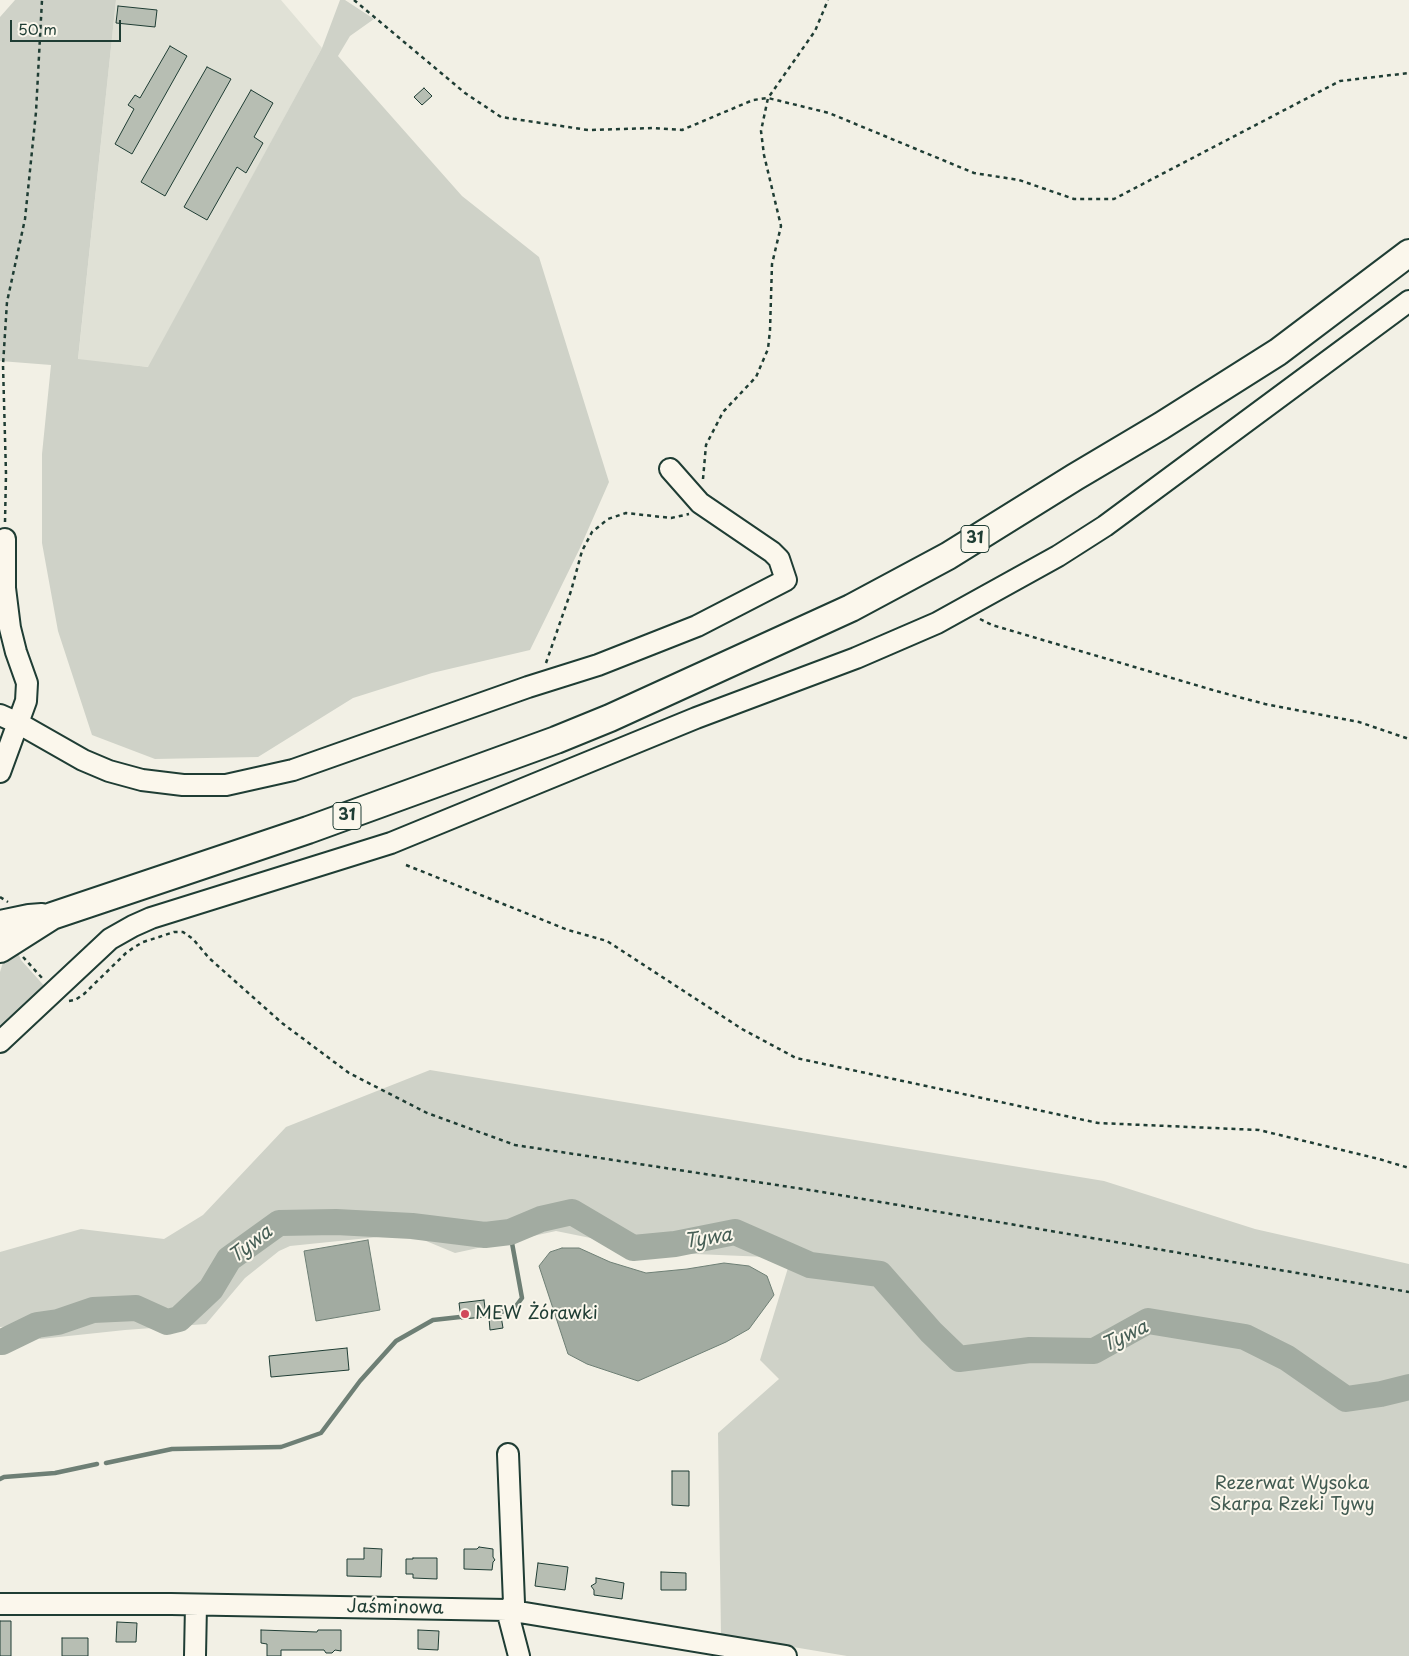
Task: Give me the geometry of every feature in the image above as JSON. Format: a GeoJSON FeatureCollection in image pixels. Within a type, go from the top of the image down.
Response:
{"type":"FeatureCollection","features":[{"type":"Feature","properties":{"kind":"main road","name":"31"},"geometry":{"type":"LineString","coordinates":[[0,924],[29,918],[52,916],[308,830],[556,740],[610,718],[851,608],[948,556],[1278,352],[1409,253]]}},
{"type":"Feature","properties":{"kind":"main road","name":"31"},"geometry":{"type":"LineString","coordinates":[[0,949],[52,916]]}},
{"type":"Feature","properties":{"kind":"street"},"geometry":{"type":"LineString","coordinates":[[0,1042],[110,939],[133,926],[151,918],[392,842],[696,718],[908,637],[971,606],[1058,556],[1113,520],[1409,301]]}},
{"type":"Feature","properties":{"kind":"street"},"geometry":{"type":"LineString","coordinates":[[9,719],[83,760],[109,772],[142,780],[183,785],[226,785],[293,770],[539,683],[598,665],[688,630],[786,580],[778,559],[772,552],[700,503],[670,469]]}},
{"type":"Feature","properties":{"kind":"street"},"geometry":{"type":"LineString","coordinates":[[0,772],[9,719],[26,701],[27,683],[10,628],[4,588],[5,539]]}},
{"type":"Feature","properties":{"kind":"street"},"geometry":{"type":"LineString","coordinates":[[508,1454],[514,1602],[507,1610],[519,1656]]}},
{"type":"Feature","properties":{"kind":"street","name":"Jaśminowa"},"geometry":{"type":"LineString","coordinates":[[0,1604],[196,1604],[507,1610],[786,1656]]}},
{"type":"Feature","properties":{"kind":"street"},"geometry":{"type":"LineString","coordinates":[[195,1656],[196,1604]]}},
{"type":"Feature","properties":{"kind":"path"},"geometry":{"type":"LineString","coordinates":[[5,539],[6,474],[3,365],[8,302],[26,220],[36,112],[42,0]]}},
{"type":"Feature","properties":{"kind":"path"},"geometry":{"type":"LineString","coordinates":[[354,0],[465,93],[501,117],[588,130],[652,128],[682,130],[753,100],[768,98],[830,113],[974,173],[1019,180],[1074,199],[1114,199],[1340,81],[1409,73]]}},
{"type":"Feature","properties":{"kind":"path"},"geometry":{"type":"LineString","coordinates":[[539,683],[571,591],[582,552],[592,532],[608,518],[626,513],[671,518],[685,516],[694,512],[700,503],[706,445],[723,412],[756,377],[768,350],[772,264],[781,226],[764,154],[761,131],[768,98],[815,31],[828,0]]}},
{"type":"Feature","properties":{"kind":"path"},"geometry":{"type":"LineString","coordinates":[[971,606],[978,617],[992,625],[1224,693],[1265,704],[1359,722],[1409,739]]}},
{"type":"Feature","properties":{"kind":"path"},"geometry":{"type":"LineString","coordinates":[[406,865],[568,930],[607,941],[742,1029],[796,1058],[1098,1122],[1259,1130],[1409,1168]]}},
{"type":"Feature","properties":{"kind":"path"},"geometry":{"type":"LineString","coordinates":[[200,946],[209,958],[282,1023],[348,1074],[427,1113],[516,1145],[816,1191],[1409,1292]]}},
{"type":"Feature","properties":{"kind":"shaded area"},"geometry":{"type":"Polygon","coordinates":[[[116,0],[281,0],[322,48],[149,367],[78,360],[116,0]]]}},
{"type":"Feature","properties":{"kind":"shaded area"},"geometry":{"type":"Polygon","coordinates":[[[368,1240],[380,1310],[316,1321],[304,1251],[368,1240]]]}},
{"type":"Feature","properties":{"kind":"shaded area"},"geometry":{"type":"Polygon","coordinates":[[[562,1248],[579,1248],[610,1262],[646,1273],[724,1263],[749,1266],[767,1276],[774,1295],[749,1329],[726,1342],[638,1381],[587,1364],[568,1354],[539,1266],[550,1252],[562,1248]]]}},
{"type":"Feature","properties":{"kind":"green space"},"geometry":{"type":"Polygon","coordinates":[[[15,0],[116,0],[78,359],[148,367],[322,48],[340,0],[345,0],[374,19],[350,36],[338,56],[462,196],[539,257],[609,482],[580,548],[530,650],[432,673],[353,698],[258,757],[155,759],[92,735],[58,631],[42,543],[42,454],[51,365],[0,361],[0,17],[15,0]]]}},
{"type":"Feature","properties":{"kind":"green space"},"geometry":{"type":"Polygon","coordinates":[[[15,945],[21,960],[47,989],[0,1033],[0,972],[4,959],[15,945]]]}},
{"type":"Feature","properties":{"kind":"green space","name":"Rezerwat Wysoka Skarpa Rzeki Tywy"},"geometry":{"type":"Polygon","coordinates":[[[430,1070],[1104,1181],[1255,1229],[1409,1264],[1409,1656],[847,1656],[721,1635],[718,1433],[779,1379],[760,1360],[791,1258],[647,1252],[635,1247],[556,1231],[455,1253],[414,1236],[388,1236],[290,1246],[279,1251],[245,1278],[206,1324],[40,1339],[26,1323],[0,1327],[0,1252],[81,1229],[164,1239],[203,1215],[286,1127],[430,1070]]]}},
{"type":"Feature","properties":{"kind":"building"},"geometry":{"type":"Polygon","coordinates":[[[118,6],[157,10],[155,27],[116,23],[118,6]]]}},
{"type":"Feature","properties":{"kind":"building"},"geometry":{"type":"Polygon","coordinates":[[[170,46],[187,56],[132,154],[115,144],[134,109],[128,105],[135,95],[140,98],[170,46]]]}},
{"type":"Feature","properties":{"kind":"building"},"geometry":{"type":"Polygon","coordinates":[[[207,67],[231,79],[165,196],[141,182],[207,67]]]}},
{"type":"Feature","properties":{"kind":"building"},"geometry":{"type":"Polygon","coordinates":[[[424,88],[432,96],[422,105],[414,97],[424,88]]]}},
{"type":"Feature","properties":{"kind":"building"},"geometry":{"type":"Polygon","coordinates":[[[251,90],[273,103],[254,137],[263,143],[246,173],[237,167],[207,220],[184,207],[251,90]]]}},
{"type":"Feature","properties":{"kind":"building"},"geometry":{"type":"Polygon","coordinates":[[[484,1300],[486,1317],[461,1319],[459,1303],[484,1300]]]}},
{"type":"Feature","properties":{"kind":"building"},"geometry":{"type":"Polygon","coordinates":[[[501,1316],[503,1328],[490,1330],[489,1318],[501,1316]]]}},
{"type":"Feature","properties":{"kind":"building"},"geometry":{"type":"Polygon","coordinates":[[[347,1348],[349,1370],[271,1377],[269,1356],[347,1348]]]}},
{"type":"Feature","properties":{"kind":"building"},"geometry":{"type":"Polygon","coordinates":[[[672,1471],[689,1471],[689,1506],[672,1505],[672,1471]]]}},
{"type":"Feature","properties":{"kind":"building"},"geometry":{"type":"Polygon","coordinates":[[[479,1547],[493,1549],[495,1560],[492,1570],[464,1569],[464,1549],[477,1549],[479,1547]]]}},
{"type":"Feature","properties":{"kind":"building"},"geometry":{"type":"Polygon","coordinates":[[[364,1548],[382,1549],[381,1577],[347,1576],[347,1559],[364,1559],[364,1548]]]}},
{"type":"Feature","properties":{"kind":"building"},"geometry":{"type":"Polygon","coordinates":[[[437,1558],[437,1579],[413,1578],[413,1574],[406,1574],[406,1559],[437,1558]]]}},
{"type":"Feature","properties":{"kind":"building"},"geometry":{"type":"Polygon","coordinates":[[[538,1563],[568,1567],[565,1590],[535,1586],[538,1563]]]}},
{"type":"Feature","properties":{"kind":"building"},"geometry":{"type":"Polygon","coordinates":[[[661,1572],[686,1573],[686,1590],[661,1590],[661,1572]]]}},
{"type":"Feature","properties":{"kind":"building"},"geometry":{"type":"Polygon","coordinates":[[[596,1578],[624,1583],[622,1599],[594,1595],[594,1590],[591,1586],[596,1583],[596,1578]]]}},
{"type":"Feature","properties":{"kind":"building"},"geometry":{"type":"Polygon","coordinates":[[[0,1621],[11,1621],[11,1656],[0,1656],[0,1621]]]}},
{"type":"Feature","properties":{"kind":"building"},"geometry":{"type":"Polygon","coordinates":[[[117,1622],[137,1623],[136,1642],[116,1642],[117,1622]]]}},
{"type":"Feature","properties":{"kind":"building"},"geometry":{"type":"Polygon","coordinates":[[[261,1630],[317,1632],[318,1630],[341,1630],[341,1651],[335,1650],[332,1653],[326,1653],[324,1650],[281,1650],[281,1656],[267,1656],[267,1644],[261,1643],[261,1630]]]}},
{"type":"Feature","properties":{"kind":"building"},"geometry":{"type":"Polygon","coordinates":[[[418,1630],[439,1631],[438,1650],[418,1649],[418,1630]]]}},
{"type":"Feature","properties":{"kind":"building"},"geometry":{"type":"Polygon","coordinates":[[[62,1638],[88,1638],[88,1656],[62,1656],[62,1638]]]}},
{"type":"Feature","properties":{"kind":"waterway","name":"Tywa"},"geometry":{"type":"LineString","coordinates":[[0,1342],[37,1325],[58,1322],[93,1310],[136,1308],[167,1322],[179,1319],[211,1289],[229,1259],[279,1223],[336,1222],[412,1226],[485,1235],[510,1232],[541,1219],[572,1212],[633,1248],[675,1244],[735,1232],[810,1265],[880,1274],[931,1332],[959,1359],[1030,1350],[1094,1351],[1148,1321],[1245,1337],[1287,1358],[1346,1399],[1381,1394],[1409,1387]]}},
{"type":"Feature","properties":{"kind":"waterway"},"geometry":{"type":"LineString","coordinates":[[486,1314],[513,1310],[522,1298],[510,1232]]}},
{"type":"Feature","properties":{"kind":"waterway"},"geometry":{"type":"LineString","coordinates":[[106,1463],[172,1449],[281,1447],[321,1433],[360,1381],[396,1341],[433,1320],[460,1317]]}},
{"type":"Feature","properties":{"kind":"waterway"},"geometry":{"type":"LineString","coordinates":[[0,1479],[4,1477],[55,1473],[97,1464]]}},
{"type":"Feature","properties":{"kind":"place","name":"MEW Żórawki"},"geometry":{"type":"Point","coordinates":[465,1314]}}]}
